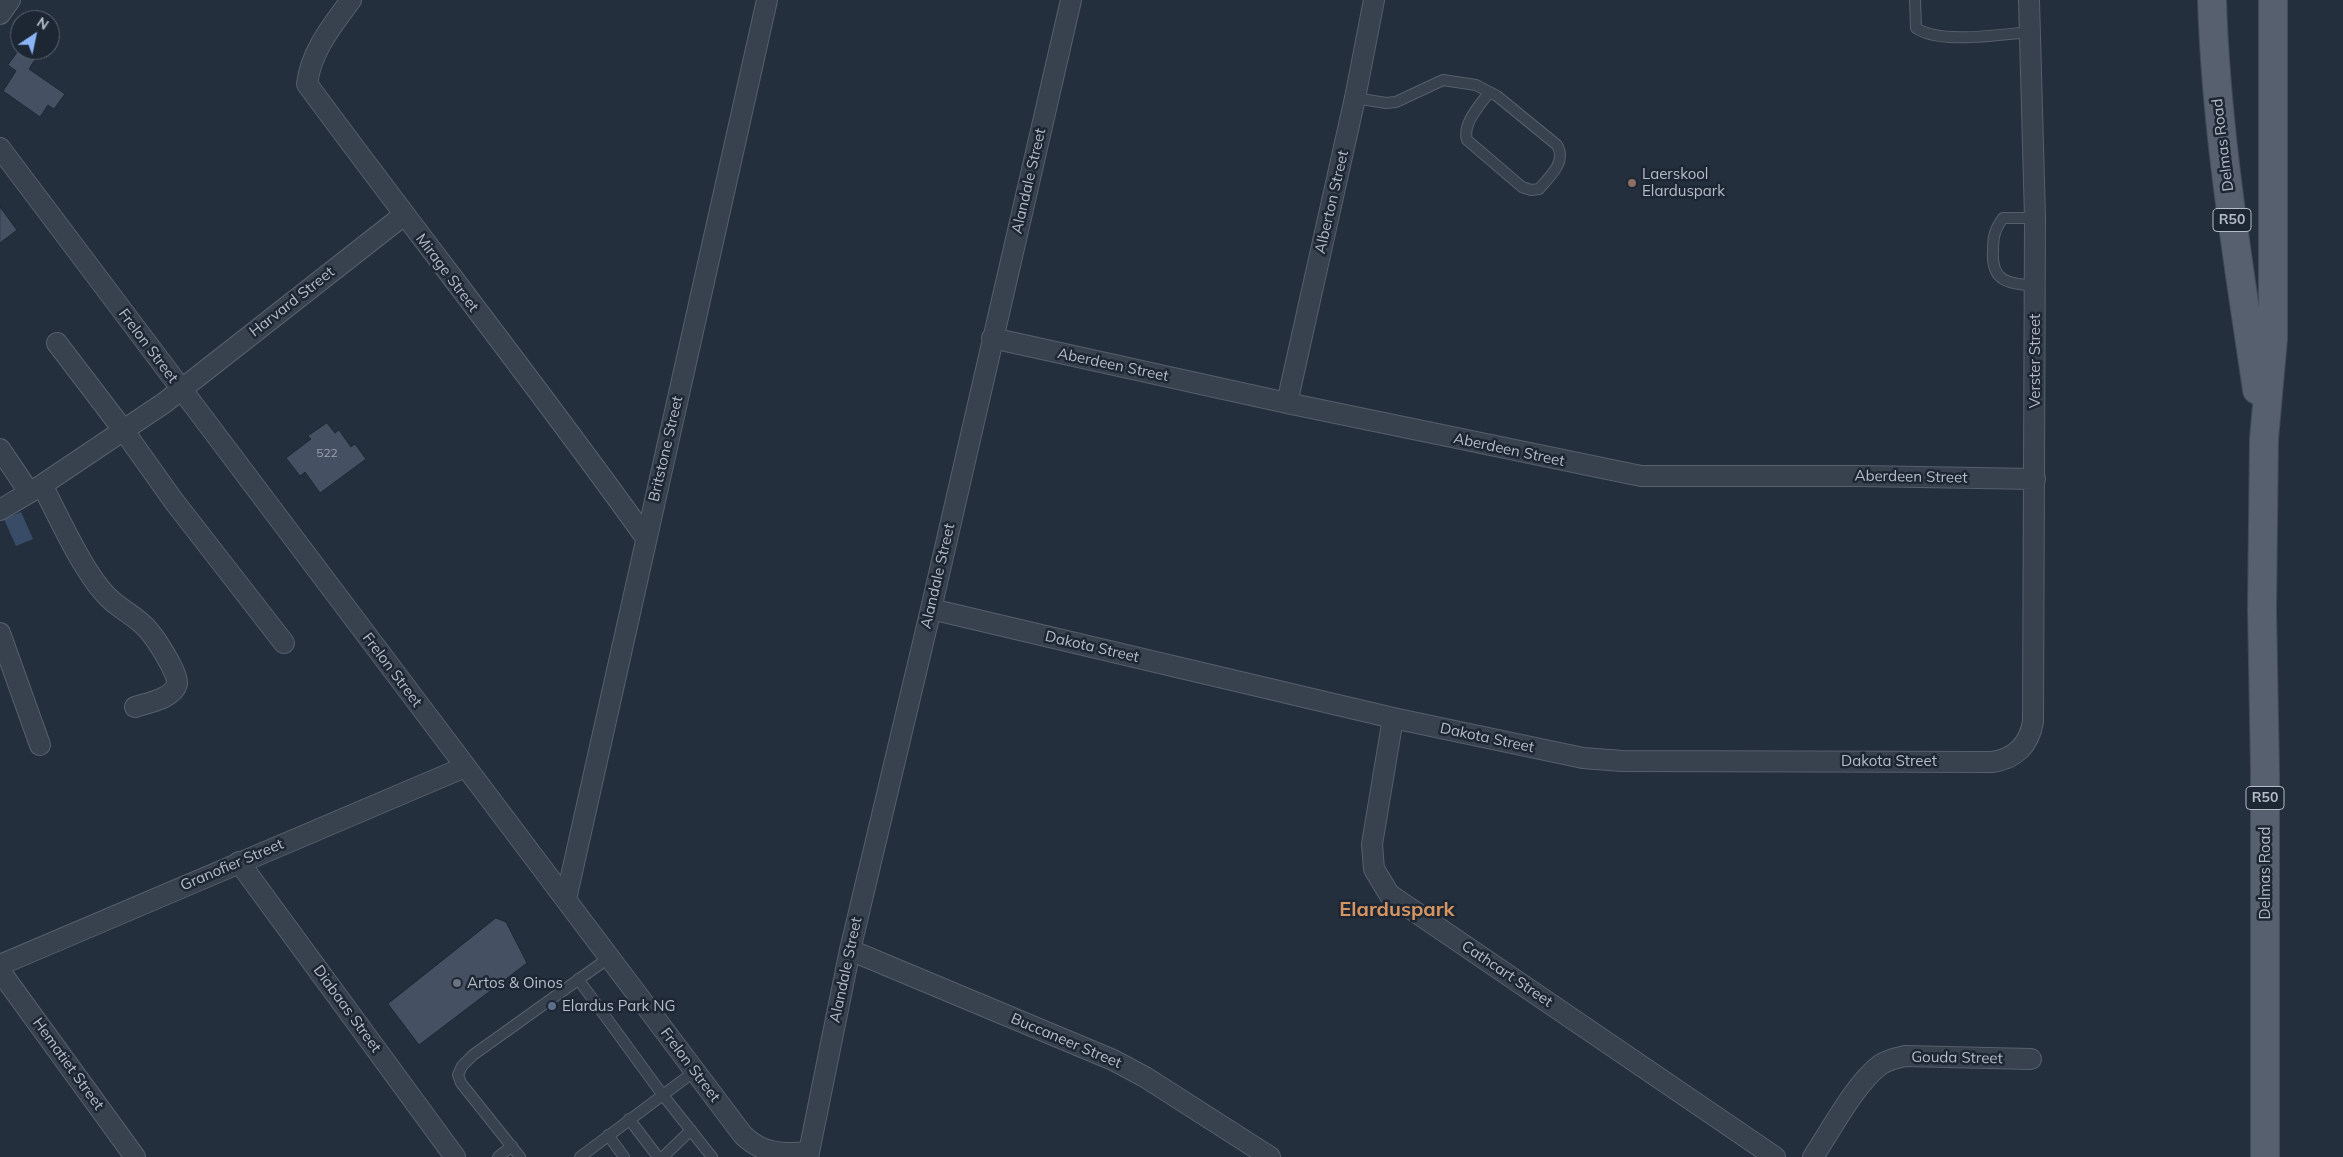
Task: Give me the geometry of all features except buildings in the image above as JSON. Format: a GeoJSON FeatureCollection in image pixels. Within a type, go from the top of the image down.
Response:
{"type":"FeatureCollection","features":[{"type":"Feature","properties":{"kind":"main road","name":"Delmas Road"},"geometry":{"type":"LineString","coordinates":[[2212,0],[2214,66],[2225,172],[2264,439]]}},
{"type":"Feature","properties":{"kind":"main road","name":"Delmas Road"},"geometry":{"type":"LineString","coordinates":[[2265,1157],[2265,772],[2262,609],[2264,439],[2273,339],[2273,0]]}},
{"type":"Feature","properties":{"kind":"street"},"geometry":{"type":"LineString","coordinates":[[0,14],[10,0]]}},
{"type":"Feature","properties":{"kind":"street","name":"Mirage Street"},"geometry":{"type":"LineString","coordinates":[[351,0],[315,53],[309,69],[307,84],[598,471],[646,538]]}},
{"type":"Feature","properties":{"kind":"street","name":"Britstone Street"},"geometry":{"type":"LineString","coordinates":[[566,899],[767,0]]}},
{"type":"Feature","properties":{"kind":"street","name":"Alandale Street"},"geometry":{"type":"LineString","coordinates":[[808,1154],[850,950],[931,609],[1071,0]]}},
{"type":"Feature","properties":{"kind":"street","name":"Alberton Street"},"geometry":{"type":"LineString","coordinates":[[1287,403],[1355,98],[1374,0]]}},
{"type":"Feature","properties":{"kind":"street","name":"Verster Street"},"geometry":{"type":"LineString","coordinates":[[2029,0],[2035,218],[2033,722]]}},
{"type":"Feature","properties":{"kind":"street","name":"Frelon Street"},"geometry":{"type":"LineString","coordinates":[[0,148],[464,767],[751,1143],[763,1149],[785,1154],[808,1154]]}},
{"type":"Feature","properties":{"kind":"street","name":"Harvard Street"},"geometry":{"type":"LineString","coordinates":[[0,510],[124,431],[404,215]]}},
{"type":"Feature","properties":{"kind":"street","name":"Aberdeen Street"},"geometry":{"type":"LineString","coordinates":[[992,338],[1287,403],[1641,476],[1861,476],[2035,479]]}},
{"type":"Feature","properties":{"kind":"street"},"geometry":{"type":"LineString","coordinates":[[57,343],[124,431],[173,500],[284,643]]}},
{"type":"Feature","properties":{"kind":"street"},"geometry":{"type":"LineString","coordinates":[[0,449],[35,489],[102,591],[149,630],[177,676],[176,686],[173,691],[162,698],[135,707]]}},
{"type":"Feature","properties":{"kind":"street","name":"Dakota Street"},"geometry":{"type":"LineString","coordinates":[[931,609],[1392,718],[1583,758],[1642,761],[1992,762],[2005,760],[2023,747],[2031,733],[2033,722]]}},
{"type":"Feature","properties":{"kind":"street"},"geometry":{"type":"LineString","coordinates":[[0,633],[40,745]]}},
{"type":"Feature","properties":{"kind":"street","name":"Cathcart Street"},"geometry":{"type":"LineString","coordinates":[[1392,718],[1372,844],[1374,869],[1389,894],[1775,1157]]}},
{"type":"Feature","properties":{"kind":"street","name":"Granofier Street"},"geometry":{"type":"LineString","coordinates":[[0,965],[464,767]]}},
{"type":"Feature","properties":{"kind":"street","name":"Diabaas Street"},"geometry":{"type":"LineString","coordinates":[[239,862],[455,1157]]}},
{"type":"Feature","properties":{"kind":"street","name":"Buccaneer Street"},"geometry":{"type":"LineString","coordinates":[[850,950],[1113,1060],[1153,1082],[1270,1157]]}},
{"type":"Feature","properties":{"kind":"street","name":"Hematiet Street"},"geometry":{"type":"LineString","coordinates":[[0,971],[135,1157]]}},
{"type":"Feature","properties":{"kind":"street","name":"Gouda Street"},"geometry":{"type":"LineString","coordinates":[[1813,1157],[1863,1082],[1881,1064],[1892,1059],[1905,1056],[2031,1059]]}},
{"type":"Feature","properties":{"kind":"lane"},"geometry":{"type":"LineString","coordinates":[[1914,0],[1916,28],[1921,31],[1938,35],[1985,37],[2031,32]]}},
{"type":"Feature","properties":{"kind":"lane"},"geometry":{"type":"LineString","coordinates":[[1355,98],[1386,103],[1396,102],[1443,80],[1476,85],[1489,92],[1558,145],[1562,152],[1561,161],[1539,189],[1531,190],[1522,187],[1467,140],[1465,133],[1467,124],[1489,92]]}},
{"type":"Feature","properties":{"kind":"lane"},"geometry":{"type":"LineString","coordinates":[[2035,218],[2004,218],[1993,233],[1992,261],[1994,272],[2003,280],[2013,284],[2035,286]]}},
{"type":"Feature","properties":{"kind":"lane"},"geometry":{"type":"LineString","coordinates":[[520,1157],[461,1083],[458,1075],[462,1066],[473,1055],[610,957]]}},
{"type":"Feature","properties":{"kind":"lane"},"geometry":{"type":"LineString","coordinates":[[578,979],[662,1094],[712,1157]]}},
{"type":"Feature","properties":{"kind":"lane"},"geometry":{"type":"LineString","coordinates":[[580,1157],[695,1071]]}},
{"type":"Feature","properties":{"kind":"lane"},"geometry":{"type":"LineString","coordinates":[[629,1119],[658,1157]]}},
{"type":"Feature","properties":{"kind":"lane"},"geometry":{"type":"LineString","coordinates":[[663,1157],[691,1130]]}},
{"type":"Feature","properties":{"kind":"lane"},"geometry":{"type":"LineString","coordinates":[[608,1135],[624,1157]]}},
{"type":"Feature","properties":{"kind":"lane"},"geometry":{"type":"LineString","coordinates":[[498,1157],[512,1146]]}},
{"type":"Feature","properties":{"kind":"water"},"geometry":{"type":"Polygon","coordinates":[[[21,512],[33,539],[16,546],[4,519],[21,512]]]}},
{"type":"Feature","properties":{"kind":"place","name":"Laerskool Elarduspark"},"geometry":{"type":"Point","coordinates":[1632,183]}},
{"type":"Feature","properties":{"kind":"place","name":"Artos & Oinos"},"geometry":{"type":"Point","coordinates":[457,983]}},
{"type":"Feature","properties":{"kind":"place","name":"Elardus Park NG"},"geometry":{"type":"Point","coordinates":[552,1006]}},
{"type":"Feature","properties":{"kind":"district","name":"Elarduspark"},"geometry":{"type":"Point","coordinates":[1397,910]}}]}
